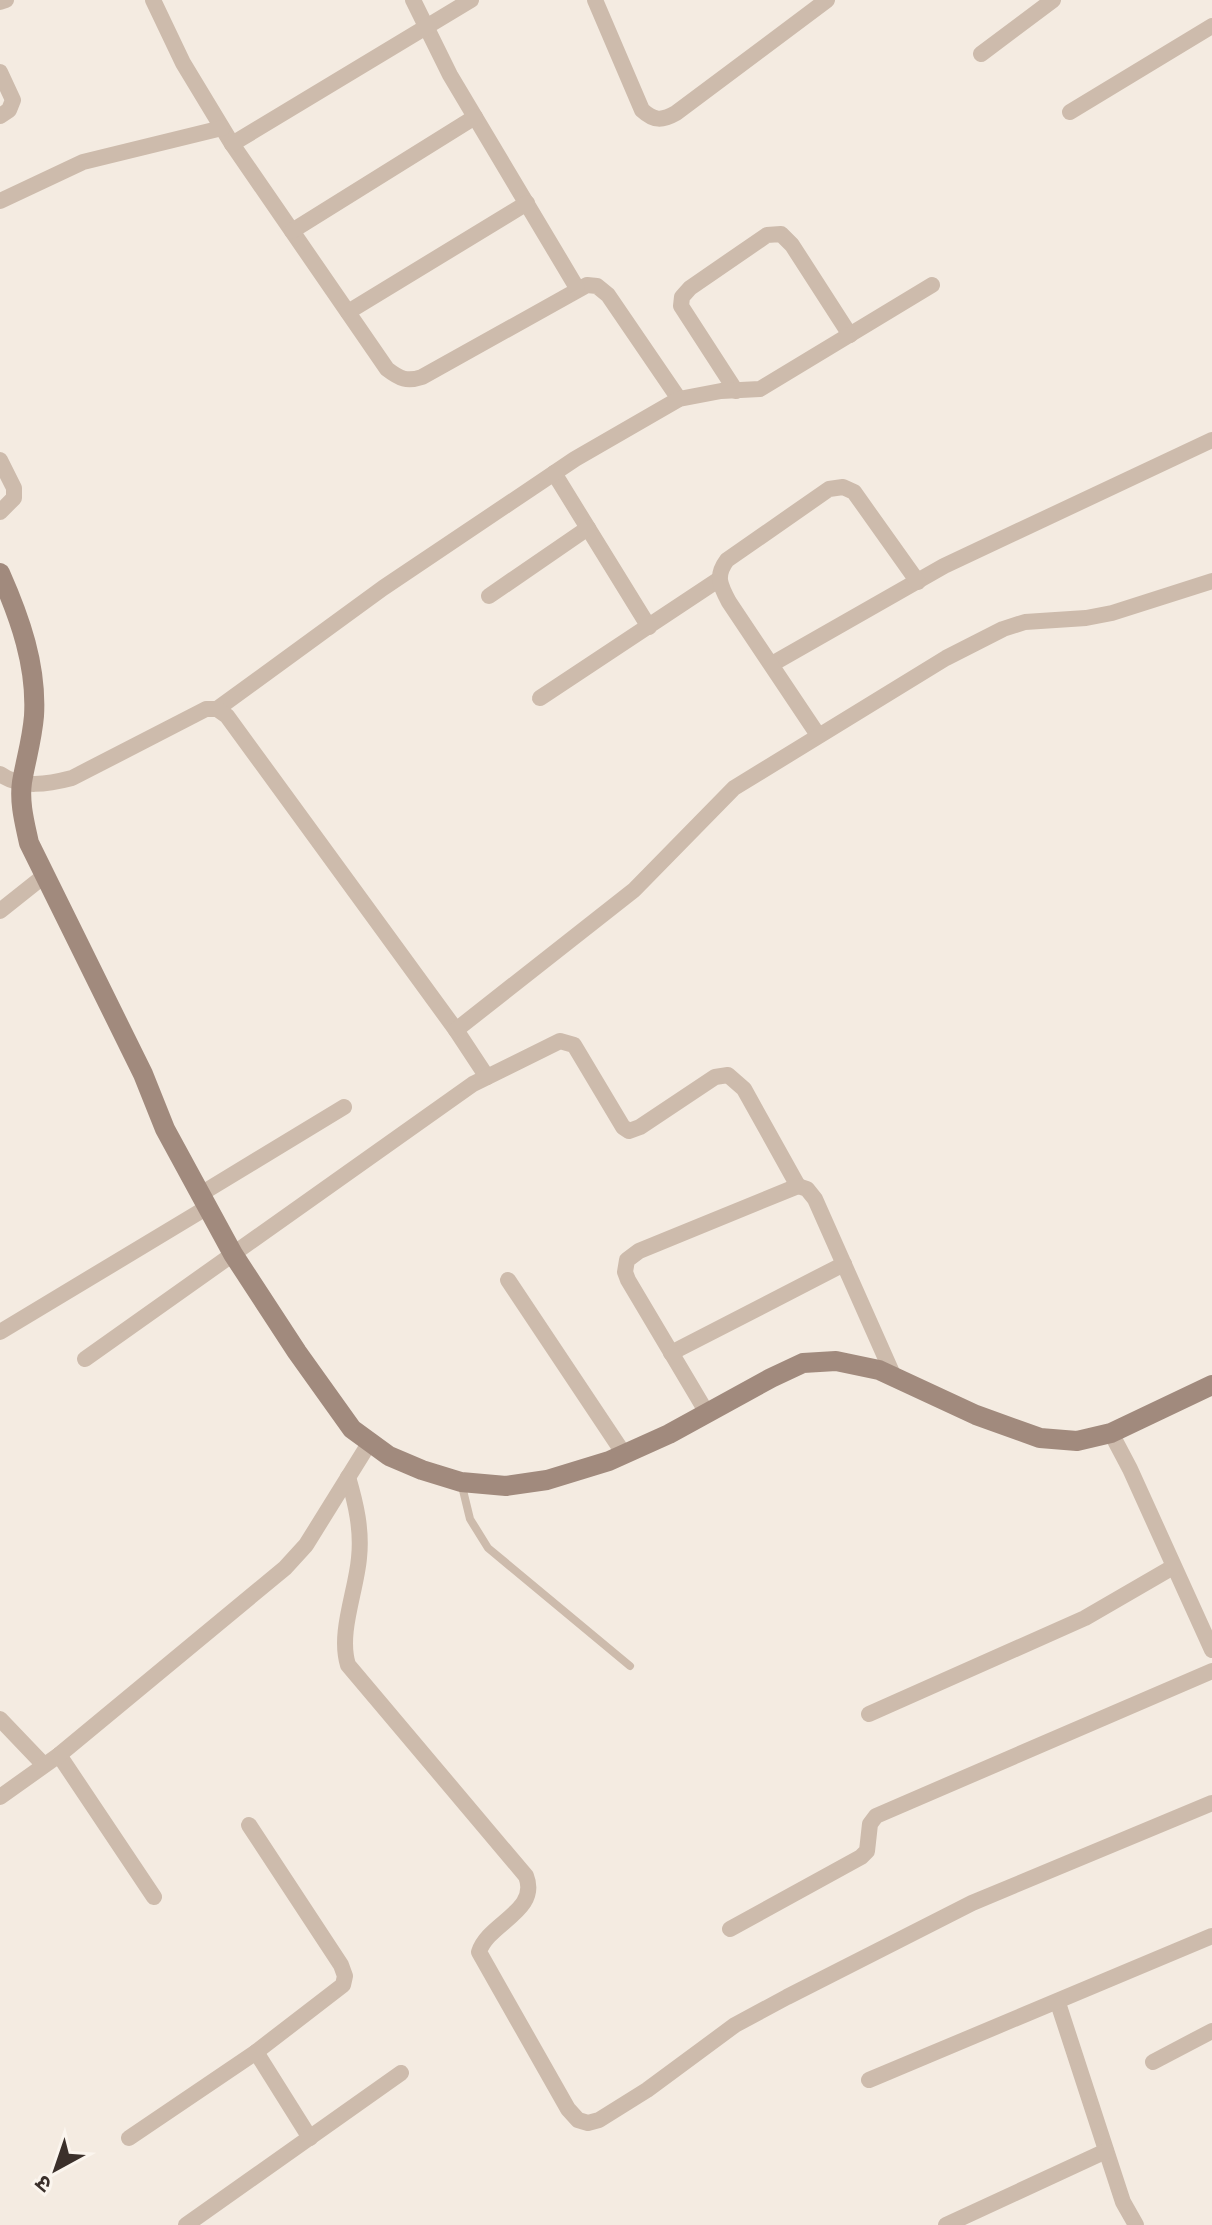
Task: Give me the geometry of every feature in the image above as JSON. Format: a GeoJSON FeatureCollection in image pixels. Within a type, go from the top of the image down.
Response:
{"type":"FeatureCollection","features":[{"type":"Feature","properties":{"kind":"street"},"geometry":{"type":"LineString","coordinates":[[0,2],[6,0]]}},
{"type":"Feature","properties":{"kind":"street"},"geometry":{"type":"LineString","coordinates":[[153,0],[183,63],[232,144],[387,369],[398,378],[409,381],[422,377],[587,285],[597,286],[608,295],[679,399]]}},
{"type":"Feature","properties":{"kind":"street"},"geometry":{"type":"LineString","coordinates":[[413,0],[450,75],[577,288]]}},
{"type":"Feature","properties":{"kind":"street"},"geometry":{"type":"LineString","coordinates":[[232,144],[471,0]]}},
{"type":"Feature","properties":{"kind":"street"},"geometry":{"type":"LineString","coordinates":[[595,0],[642,110],[659,120],[676,113],[827,0]]}},
{"type":"Feature","properties":{"kind":"street"},"geometry":{"type":"LineString","coordinates":[[981,54],[1053,0]]}},
{"type":"Feature","properties":{"kind":"street"},"geometry":{"type":"LineString","coordinates":[[1070,112],[1212,26]]}},
{"type":"Feature","properties":{"kind":"street"},"geometry":{"type":"LineString","coordinates":[[0,72],[13,100],[9,110],[0,116]]}},
{"type":"Feature","properties":{"kind":"street"},"geometry":{"type":"LineString","coordinates":[[292,231],[475,117]]}},
{"type":"Feature","properties":{"kind":"street"},"geometry":{"type":"LineString","coordinates":[[0,201],[83,162],[222,128]]}},
{"type":"Feature","properties":{"kind":"street"},"geometry":{"type":"LineString","coordinates":[[348,312],[527,203]]}},
{"type":"Feature","properties":{"kind":"street"},"geometry":{"type":"LineString","coordinates":[[736,391],[681,306],[682,297],[690,288],[767,235],[781,234],[792,245],[850,335]]}},
{"type":"Feature","properties":{"kind":"street"},"geometry":{"type":"LineString","coordinates":[[217,709],[383,588],[554,473],[679,399],[760,389],[932,285]]}},
{"type":"Feature","properties":{"kind":"street"},"geometry":{"type":"LineString","coordinates":[[772,664],[944,566],[1212,440]]}},
{"type":"Feature","properties":{"kind":"street"},"geometry":{"type":"LineString","coordinates":[[0,460],[14,488],[14,498],[0,512]]}},
{"type":"Feature","properties":{"kind":"street"},"geometry":{"type":"LineString","coordinates":[[554,473],[649,627]]}},
{"type":"Feature","properties":{"kind":"street"},"geometry":{"type":"LineString","coordinates":[[818,735],[729,602],[718,580],[720,569],[727,560],[836,487],[854,492],[918,582]]}},
{"type":"Feature","properties":{"kind":"street"},"geometry":{"type":"LineString","coordinates":[[489,596],[588,528]]}},
{"type":"Feature","properties":{"kind":"street"},"geometry":{"type":"LineString","coordinates":[[0,573],[20,622],[31,661],[34,711],[31,750],[22,784],[23,815],[29,843],[143,1074],[165,1129],[233,1254],[352,1429],[389,1456],[461,1482],[506,1486],[547,1480],[624,1454],[803,1363],[836,1361],[879,1370],[976,1415],[1040,1438],[1077,1441],[1116,1442],[1212,1385]]}},
{"type":"Feature","properties":{"kind":"street"},"geometry":{"type":"LineString","coordinates":[[540,698],[718,580]]}},
{"type":"Feature","properties":{"kind":"street"},"geometry":{"type":"LineString","coordinates":[[456,1030],[634,890],[734,788],[946,658],[1003,629],[1025,622],[1112,613],[1212,581]]}},
{"type":"Feature","properties":{"kind":"street"},"geometry":{"type":"LineString","coordinates":[[0,774],[22,784],[72,778],[206,709],[217,709],[227,716],[487,1077]]}},
{"type":"Feature","properties":{"kind":"street"},"geometry":{"type":"LineString","coordinates":[[0,911],[44,876]]}},
{"type":"Feature","properties":{"kind":"street"},"geometry":{"type":"LineString","coordinates":[[85,1359],[487,1077],[560,1041],[569,1041],[582,1056],[623,1127],[633,1131],[715,1077],[728,1075],[744,1089],[798,1186]]}},
{"type":"Feature","properties":{"kind":"street"},"geometry":{"type":"LineString","coordinates":[[0,1332],[344,1107]]}},
{"type":"Feature","properties":{"kind":"street"},"geometry":{"type":"LineString","coordinates":[[707,1413],[628,1280],[625,1272],[627,1260],[639,1251],[798,1186],[807,1189],[815,1199],[894,1377]]}},
{"type":"Feature","properties":{"kind":"street"},"geometry":{"type":"LineString","coordinates":[[671,1353],[844,1264]]}},
{"type":"Feature","properties":{"kind":"street"},"geometry":{"type":"LineString","coordinates":[[508,1280],[624,1454]]}},
{"type":"Feature","properties":{"kind":"street"},"geometry":{"type":"LineString","coordinates":[[0,1797],[52,1760],[285,1568],[351,1485],[370,1442]]}},
{"type":"Feature","properties":{"kind":"street"},"geometry":{"type":"LineString","coordinates":[[1116,1442],[1212,1650]]}},
{"type":"Feature","properties":{"kind":"street"},"geometry":{"type":"LineString","coordinates":[[351,1485],[359,1525],[359,1556],[345,1645],[348,1665],[526,1876],[530,1886],[527,1900],[486,1940],[479,1952],[568,2109],[578,2120],[588,2123],[599,2120],[647,2090],[735,2025],[972,1903],[1212,1803]]}},
{"type":"Feature","properties":{"kind":"street"},"geometry":{"type":"LineString","coordinates":[[869,1714],[1085,1618],[1173,1567]]}},
{"type":"Feature","properties":{"kind":"street"},"geometry":{"type":"LineString","coordinates":[[730,1929],[861,1857],[867,1851],[870,1824],[876,1816],[1212,1671]]}},
{"type":"Feature","properties":{"kind":"street"},"geometry":{"type":"LineString","coordinates":[[0,1719],[52,1760],[154,1897]]}},
{"type":"Feature","properties":{"kind":"street"},"geometry":{"type":"LineString","coordinates":[[129,2138],[256,2052],[340,1990],[345,1976],[341,1965],[249,1825]]}},
{"type":"Feature","properties":{"kind":"street"},"geometry":{"type":"LineString","coordinates":[[869,2080],[1212,1936]]}},
{"type":"Feature","properties":{"kind":"street"},"geometry":{"type":"LineString","coordinates":[[1058,2003],[1123,2202],[1136,2225]]}},
{"type":"Feature","properties":{"kind":"street"},"geometry":{"type":"LineString","coordinates":[[1153,2062],[1212,2031]]}},
{"type":"Feature","properties":{"kind":"street"},"geometry":{"type":"LineString","coordinates":[[256,2052],[310,2138]]}},
{"type":"Feature","properties":{"kind":"street"},"geometry":{"type":"LineString","coordinates":[[186,2225],[401,2073]]}},
{"type":"Feature","properties":{"kind":"street"},"geometry":{"type":"LineString","coordinates":[[946,2225],[1106,2151]]}},
{"type":"Feature","properties":{"kind":"lane"},"geometry":{"type":"LineString","coordinates":[[461,1482],[470,1519],[482,1541],[630,1666]]}}]}
